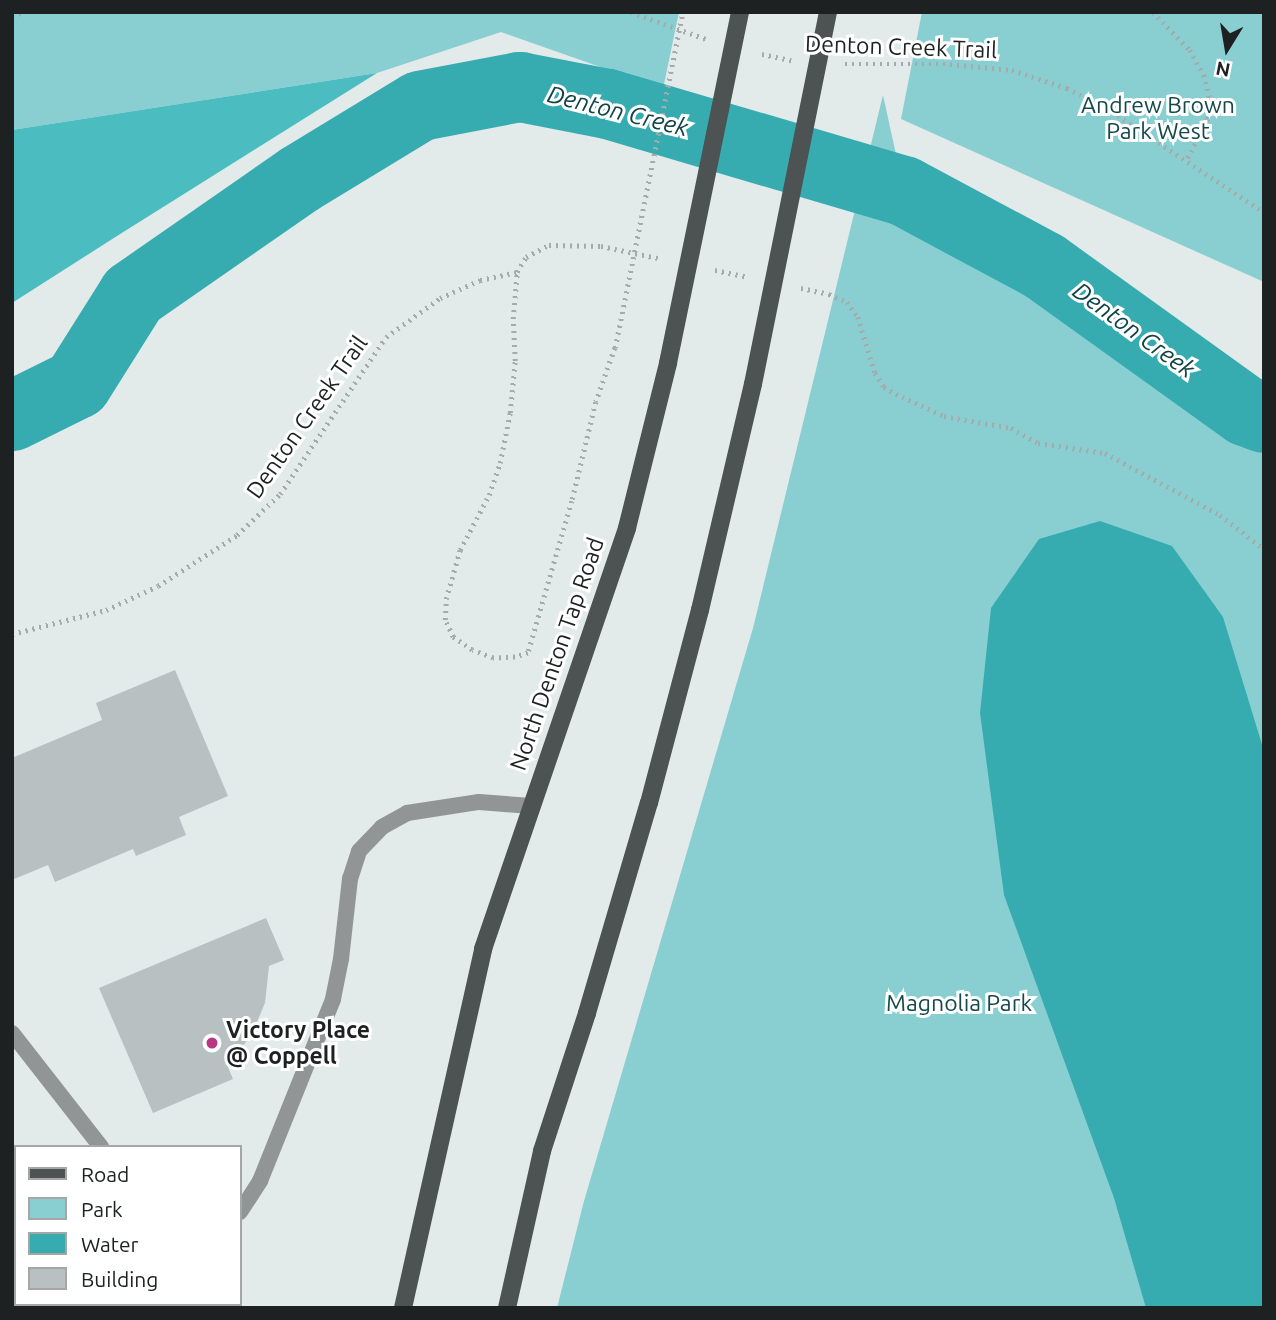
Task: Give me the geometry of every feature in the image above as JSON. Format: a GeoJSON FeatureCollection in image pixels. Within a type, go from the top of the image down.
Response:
{"type":"FeatureCollection","features":[{"type":"Feature","properties":{"kind":"main road","name":"North Denton Tap Road"},"geometry":{"type":"LineString","coordinates":[[403,1308],[483,949],[627,528],[668,363],[740,12]]}},
{"type":"Feature","properties":{"kind":"main road"},"geometry":{"type":"LineString","coordinates":[[507,1308],[542,1152],[587,1013],[652,790],[700,610],[753,384],[828,12]]}},
{"type":"Feature","properties":{"kind":"lane"},"geometry":{"type":"LineString","coordinates":[[242,1209],[260,1181],[333,999],[341,960],[350,879],[359,851],[382,827],[407,813],[479,802],[531,806]]}},
{"type":"Feature","properties":{"kind":"lane"},"geometry":{"type":"LineString","coordinates":[[12,1033],[99,1145]]}},
{"type":"Feature","properties":{"kind":"path"},"geometry":{"type":"LineString","coordinates":[[12,15],[26,12]]}},
{"type":"Feature","properties":{"kind":"path"},"geometry":{"type":"LineString","coordinates":[[631,12],[716,42]]}},
{"type":"Feature","properties":{"kind":"path"},"geometry":{"type":"LineString","coordinates":[[668,260],[601,246],[550,245],[526,257],[517,272],[513,318],[515,361],[510,413],[500,463],[488,495],[460,550],[446,599],[445,620],[453,637],[472,650],[493,658],[515,657],[528,653],[572,501],[596,402],[615,348],[683,12]]}},
{"type":"Feature","properties":{"kind":"path"},"geometry":{"type":"LineString","coordinates":[[1153,12],[1190,50],[1204,75],[1211,103],[1208,119],[1187,160]]}},
{"type":"Feature","properties":{"kind":"path","name":"Denton Creek Trail"},"geometry":{"type":"LineString","coordinates":[[754,52],[802,62]]}},
{"type":"Feature","properties":{"kind":"path","name":"Denton Creek Trail"},"geometry":{"type":"LineString","coordinates":[[839,64],[950,64],[1012,70],[1067,88],[1106,108],[1264,212]]}},
{"type":"Feature","properties":{"kind":"path"},"geometry":{"type":"LineString","coordinates":[[708,268],[762,279]]}},
{"type":"Feature","properties":{"kind":"path","name":"Denton Creek Trail"},"geometry":{"type":"LineString","coordinates":[[12,635],[106,610],[158,586],[229,541],[280,494],[386,337],[440,298],[480,280],[517,272]]}},
{"type":"Feature","properties":{"kind":"path"},"geometry":{"type":"LineString","coordinates":[[789,285],[829,293],[847,302],[858,317],[875,373],[884,387],[896,394],[944,416],[1012,428],[1038,443],[1105,453],[1220,515],[1264,549]]}},
{"type":"Feature","properties":{"kind":"green space"},"geometry":{"type":"Polygon","coordinates":[[[12,12],[679,12],[663,89],[501,32],[377,73],[12,130],[12,12]]]}},
{"type":"Feature","properties":{"kind":"green space","name":"Andrew Brown Park West"},"geometry":{"type":"Polygon","coordinates":[[[922,12],[1264,12],[1264,282],[901,119],[922,12]]]}},
{"type":"Feature","properties":{"kind":"green space","name":"Magnolia Park"},"geometry":{"type":"Polygon","coordinates":[[[883,95],[904,191],[1044,266],[1246,411],[1264,418],[1264,1308],[557,1308],[584,1201],[753,628],[883,95]]]}},
{"type":"Feature","properties":{"kind":"shaded area"},"geometry":{"type":"Polygon","coordinates":[[[377,73],[117,236],[12,303],[12,130],[377,73]]]}},
{"type":"Feature","properties":{"kind":"water"},"geometry":{"type":"Polygon","coordinates":[[[1100,521],[1172,546],[1223,617],[1264,751],[1264,1308],[1146,1308],[1114,1198],[1004,895],[980,713],[991,608],[1039,539],[1100,521]]]}},
{"type":"Feature","properties":{"kind":"building"},"geometry":{"type":"Polygon","coordinates":[[[175,670],[228,796],[179,817],[186,835],[136,856],[133,849],[55,882],[48,865],[12,880],[12,758],[102,720],[96,703],[175,670]]]}},
{"type":"Feature","properties":{"kind":"building"},"geometry":{"type":"Polygon","coordinates":[[[266,918],[284,960],[269,966],[265,1003],[251,1036],[227,1065],[233,1079],[153,1113],[99,988],[266,918]]]}},
{"type":"Feature","properties":{"kind":"waterway","name":"Denton Creek"},"geometry":{"type":"LineString","coordinates":[[12,416],[77,384],[133,295],[300,179],[420,106],[520,87],[608,104],[904,191],[1044,266],[1246,411],[1264,418]]}},
{"type":"Feature","properties":{"kind":"place","name":"Victory Place @ Coppell"},"geometry":{"type":"Point","coordinates":[212,1043]}}]}
